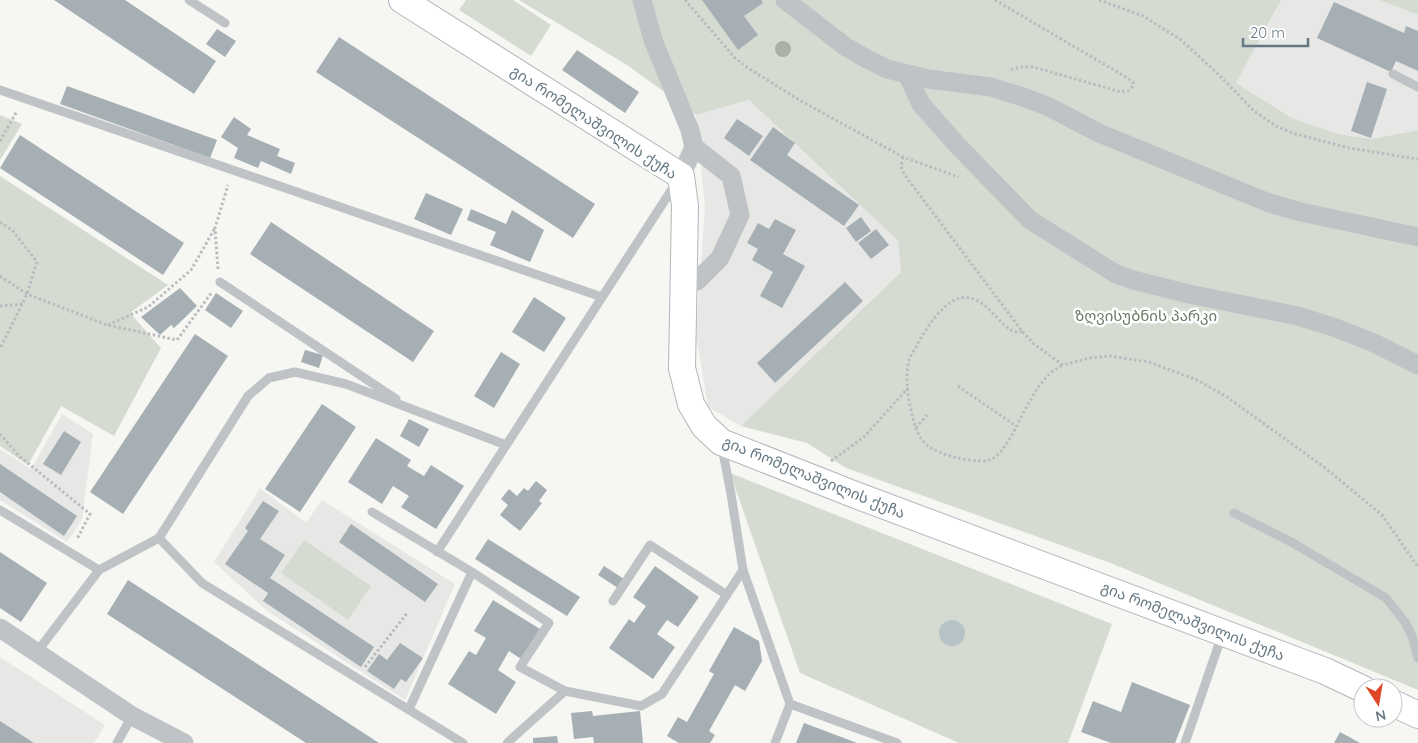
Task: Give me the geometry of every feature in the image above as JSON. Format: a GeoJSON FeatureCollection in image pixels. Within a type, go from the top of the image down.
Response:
{"type":"FeatureCollection","features":[{"type":"Feature","properties":{"kind":"street","name":"გია რომელაშვილის ქუჩა"},"geometry":{"type":"LineString","coordinates":[[402,0],[681,176],[685,206],[682,368],[692,404],[704,426],[721,442],[853,494],[1223,632],[1353,684]]}},
{"type":"Feature","properties":{"kind":"street"},"geometry":{"type":"LineString","coordinates":[[638,0],[642,0],[653,40],[690,130],[694,147],[681,176]]}},
{"type":"Feature","properties":{"kind":"street"},"geometry":{"type":"LineString","coordinates":[[785,0],[846,47],[887,69],[928,79],[991,86],[1047,106],[1099,132],[1270,203],[1302,212],[1418,237]]}},
{"type":"Feature","properties":{"kind":"street"},"geometry":{"type":"LineString","coordinates":[[907,74],[921,104],[1030,220],[1116,274],[1188,294],[1298,316],[1359,337],[1418,365]]}},
{"type":"Feature","properties":{"kind":"street"},"geometry":{"type":"LineString","coordinates":[[684,276],[697,281],[720,258],[740,215],[731,176],[694,147]]}},
{"type":"Feature","properties":{"kind":"street"},"geometry":{"type":"LineString","coordinates":[[0,628],[132,716],[184,743]]}},
{"type":"Feature","properties":{"kind":"lane"},"geometry":{"type":"LineString","coordinates":[[189,0],[225,23]]}},
{"type":"Feature","properties":{"kind":"lane"},"geometry":{"type":"LineString","coordinates":[[1393,74],[1418,87]]}},
{"type":"Feature","properties":{"kind":"lane"},"geometry":{"type":"LineString","coordinates":[[0,90],[602,297]]}},
{"type":"Feature","properties":{"kind":"lane"},"geometry":{"type":"LineString","coordinates":[[437,552],[681,176]]}},
{"type":"Feature","properties":{"kind":"lane"},"geometry":{"type":"LineString","coordinates":[[220,282],[411,409]]}},
{"type":"Feature","properties":{"kind":"lane"},"geometry":{"type":"LineString","coordinates":[[37,652],[99,570],[159,538],[248,396],[269,378],[295,372],[346,384],[506,445]]}},
{"type":"Feature","properties":{"kind":"lane"},"geometry":{"type":"LineString","coordinates":[[721,442],[732,494],[743,570],[790,704],[775,743]]}},
{"type":"Feature","properties":{"kind":"lane"},"geometry":{"type":"LineString","coordinates":[[0,510],[99,570]]}},
{"type":"Feature","properties":{"kind":"lane"},"geometry":{"type":"LineString","coordinates":[[372,512],[472,572],[549,622],[520,667],[565,691],[641,706],[662,694],[743,570]]}},
{"type":"Feature","properties":{"kind":"lane"},"geometry":{"type":"LineString","coordinates":[[1234,513],[1293,543],[1386,598],[1406,622],[1418,658]]}},
{"type":"Feature","properties":{"kind":"lane"},"geometry":{"type":"LineString","coordinates":[[159,538],[202,583],[463,743]]}},
{"type":"Feature","properties":{"kind":"lane"},"geometry":{"type":"LineString","coordinates":[[613,601],[650,545],[727,595]]}},
{"type":"Feature","properties":{"kind":"lane"},"geometry":{"type":"LineString","coordinates":[[409,709],[472,572]]}},
{"type":"Feature","properties":{"kind":"lane"},"geometry":{"type":"LineString","coordinates":[[1186,743],[1223,632]]}},
{"type":"Feature","properties":{"kind":"lane"},"geometry":{"type":"LineString","coordinates":[[507,743],[565,691]]}},
{"type":"Feature","properties":{"kind":"lane"},"geometry":{"type":"LineString","coordinates":[[790,704],[897,743]]}},
{"type":"Feature","properties":{"kind":"lane"},"geometry":{"type":"LineString","coordinates":[[117,743],[132,716]]}},
{"type":"Feature","properties":{"kind":"path"},"geometry":{"type":"LineString","coordinates":[[685,0],[735,58],[801,101],[903,157],[968,179],[986,175]]}},
{"type":"Feature","properties":{"kind":"path"},"geometry":{"type":"LineString","coordinates":[[991,86],[1004,72],[1022,66],[1047,70],[1121,92],[1128,91],[1134,86],[1133,82],[1129,79],[995,0]]}},
{"type":"Feature","properties":{"kind":"path"},"geometry":{"type":"LineString","coordinates":[[1099,0],[1143,16],[1174,36],[1218,74],[1254,111],[1292,134],[1374,153],[1418,159]]}},
{"type":"Feature","properties":{"kind":"path"},"geometry":{"type":"LineString","coordinates":[[0,141],[24,99]]}},
{"type":"Feature","properties":{"kind":"path"},"geometry":{"type":"LineString","coordinates":[[903,157],[901,166],[904,174],[1022,332],[1034,344],[1063,365]]}},
{"type":"Feature","properties":{"kind":"path"},"geometry":{"type":"LineString","coordinates":[[107,325],[148,307],[191,270],[215,228],[232,170]]}},
{"type":"Feature","properties":{"kind":"path"},"geometry":{"type":"LineString","coordinates":[[0,222],[13,231],[37,262],[23,304],[0,349]]}},
{"type":"Feature","properties":{"kind":"path"},"geometry":{"type":"LineString","coordinates":[[0,276],[27,294],[107,325],[177,340],[220,282],[215,228]]}},
{"type":"Feature","properties":{"kind":"path"},"geometry":{"type":"LineString","coordinates":[[1022,332],[1018,334],[1012,332],[986,306],[969,298],[955,300],[937,315],[910,357],[908,364],[908,387],[915,429],[920,439],[929,447],[953,457],[990,460],[1001,451],[1030,398],[1051,372],[1063,365],[1089,358],[1110,356],[1149,362],[1197,380],[1228,397],[1324,467],[1382,515],[1418,567]]}},
{"type":"Feature","properties":{"kind":"path"},"geometry":{"type":"LineString","coordinates":[[0,306],[23,304]]}},
{"type":"Feature","properties":{"kind":"path"},"geometry":{"type":"LineString","coordinates":[[958,386],[1016,426]]}},
{"type":"Feature","properties":{"kind":"path"},"geometry":{"type":"LineString","coordinates":[[826,464],[864,437],[908,387]]}},
{"type":"Feature","properties":{"kind":"path"},"geometry":{"type":"LineString","coordinates":[[915,429],[927,415]]}},
{"type":"Feature","properties":{"kind":"path"},"geometry":{"type":"LineString","coordinates":[[0,434],[18,455],[90,514],[70,552]]}},
{"type":"Feature","properties":{"kind":"path"},"geometry":{"type":"LineString","coordinates":[[357,678],[408,612]]}},
{"type":"Feature","properties":{"kind":"shaded area"},"geometry":{"type":"Polygon","coordinates":[[[1281,0],[1379,0],[1418,15],[1418,130],[1372,139],[1338,134],[1292,118],[1236,83],[1281,0]]]}},
{"type":"Feature","properties":{"kind":"shaded area"},"geometry":{"type":"Polygon","coordinates":[[[749,100],[898,241],[901,272],[741,426],[708,407],[696,335],[705,207],[696,115],[749,100]]]}},
{"type":"Feature","properties":{"kind":"shaded area"},"geometry":{"type":"Polygon","coordinates":[[[62,414],[93,434],[82,520],[67,542],[0,500],[0,449],[31,469],[62,414]]]}},
{"type":"Feature","properties":{"kind":"shaded area"},"geometry":{"type":"Polygon","coordinates":[[[260,488],[306,523],[322,500],[455,584],[405,700],[266,610],[214,562],[260,488]]]}},
{"type":"Feature","properties":{"kind":"shaded area"},"geometry":{"type":"Polygon","coordinates":[[[952,620],[961,624],[965,633],[961,642],[952,646],[943,642],[939,633],[943,624],[952,620]]]}},
{"type":"Feature","properties":{"kind":"shaded area"},"geometry":{"type":"Polygon","coordinates":[[[0,657],[105,725],[94,743],[0,743],[0,657]]]}},
{"type":"Feature","properties":{"kind":"green space"},"geometry":{"type":"Polygon","coordinates":[[[466,0],[513,0],[551,25],[531,56],[459,10],[466,0]]]}},
{"type":"Feature","properties":{"kind":"green space","name":"ზღვისუბნის პარკი"},"geometry":{"type":"Polygon","coordinates":[[[519,0],[1281,0],[1236,83],[1292,118],[1338,134],[1372,139],[1418,130],[1418,690],[1403,684],[1403,678],[1389,678],[1113,564],[846,468],[807,443],[741,426],[901,272],[898,241],[749,100],[696,115],[627,65],[519,0]]]}},
{"type":"Feature","properties":{"kind":"green space"},"geometry":{"type":"Polygon","coordinates":[[[1379,0],[1418,0],[1418,15],[1379,0]]]}},
{"type":"Feature","properties":{"kind":"green space"},"geometry":{"type":"Polygon","coordinates":[[[0,115],[22,124],[0,160],[0,115]]]}},
{"type":"Feature","properties":{"kind":"green space"},"geometry":{"type":"Polygon","coordinates":[[[0,176],[168,285],[130,313],[161,348],[114,436],[61,406],[28,465],[0,446],[0,176]]]}},
{"type":"Feature","properties":{"kind":"green space"},"geometry":{"type":"Polygon","coordinates":[[[730,473],[1112,624],[1068,743],[959,743],[800,673],[730,473]]]}},
{"type":"Feature","properties":{"kind":"green space"},"geometry":{"type":"Polygon","coordinates":[[[304,540],[371,586],[348,620],[281,573],[304,540]]]}},
{"type":"Feature","properties":{"kind":"building"},"geometry":{"type":"Polygon","coordinates":[[[54,0],[125,0],[216,61],[194,94],[54,0]]]}},
{"type":"Feature","properties":{"kind":"building"},"geometry":{"type":"Polygon","coordinates":[[[702,0],[761,0],[763,3],[744,16],[758,35],[738,50],[702,0]]]}},
{"type":"Feature","properties":{"kind":"building"},"geometry":{"type":"Polygon","coordinates":[[[1334,2],[1404,33],[1406,26],[1418,31],[1418,71],[1396,61],[1391,72],[1317,38],[1334,2]]]}},
{"type":"Feature","properties":{"kind":"building"},"geometry":{"type":"Polygon","coordinates":[[[217,29],[236,41],[225,57],[206,44],[217,29]]]}},
{"type":"Feature","properties":{"kind":"building"},"geometry":{"type":"Polygon","coordinates":[[[339,37],[595,204],[573,238],[316,72],[339,37]]]}},
{"type":"Feature","properties":{"kind":"building"},"geometry":{"type":"Polygon","coordinates":[[[577,50],[639,92],[625,113],[562,70],[577,50]]]}},
{"type":"Feature","properties":{"kind":"building"},"geometry":{"type":"Polygon","coordinates":[[[1367,82],[1387,89],[1371,138],[1351,131],[1367,82]]]}},
{"type":"Feature","properties":{"kind":"building"},"geometry":{"type":"Polygon","coordinates":[[[67,86],[217,140],[210,158],[60,104],[67,86]]]}},
{"type":"Feature","properties":{"kind":"building"},"geometry":{"type":"Polygon","coordinates":[[[234,117],[251,129],[247,135],[280,149],[277,156],[295,163],[291,174],[261,161],[258,168],[234,158],[238,148],[221,137],[234,117]]]}},
{"type":"Feature","properties":{"kind":"building"},"geometry":{"type":"Polygon","coordinates":[[[737,119],[763,136],[749,156],[724,138],[737,119]]]}},
{"type":"Feature","properties":{"kind":"building"},"geometry":{"type":"Polygon","coordinates":[[[773,127],[795,143],[787,155],[859,205],[844,226],[750,160],[773,127]]]}},
{"type":"Feature","properties":{"kind":"building"},"geometry":{"type":"Polygon","coordinates":[[[20,135],[184,243],[163,275],[0,168],[20,135]]]}},
{"type":"Feature","properties":{"kind":"building"},"geometry":{"type":"Polygon","coordinates":[[[426,193],[463,209],[451,235],[414,219],[426,193]]]}},
{"type":"Feature","properties":{"kind":"building"},"geometry":{"type":"Polygon","coordinates":[[[471,209],[506,224],[512,210],[544,230],[530,262],[490,245],[496,232],[467,220],[471,209]]]}},
{"type":"Feature","properties":{"kind":"building"},"geometry":{"type":"Polygon","coordinates":[[[861,217],[871,231],[856,242],[846,228],[861,217]]]}},
{"type":"Feature","properties":{"kind":"building"},"geometry":{"type":"Polygon","coordinates":[[[775,219],[796,230],[783,254],[805,266],[782,308],[760,296],[773,272],[752,260],[758,249],[747,243],[758,223],[769,229],[775,219]]]}},
{"type":"Feature","properties":{"kind":"building"},"geometry":{"type":"Polygon","coordinates":[[[271,222],[434,331],[413,362],[250,254],[271,222]]]}},
{"type":"Feature","properties":{"kind":"building"},"geometry":{"type":"Polygon","coordinates":[[[876,229],[889,245],[871,259],[858,243],[876,229]]]}},
{"type":"Feature","properties":{"kind":"building"},"geometry":{"type":"Polygon","coordinates":[[[845,282],[863,301],[775,383],[757,363],[845,282]]]}},
{"type":"Feature","properties":{"kind":"building"},"geometry":{"type":"Polygon","coordinates":[[[180,288],[197,306],[174,328],[171,325],[160,335],[141,317],[180,288]]]}},
{"type":"Feature","properties":{"kind":"building"},"geometry":{"type":"Polygon","coordinates":[[[216,293],[243,311],[231,328],[205,310],[216,293]]]}},
{"type":"Feature","properties":{"kind":"building"},"geometry":{"type":"Polygon","coordinates":[[[534,297],[566,318],[544,352],[512,332],[534,297]]]}},
{"type":"Feature","properties":{"kind":"building"},"geometry":{"type":"Polygon","coordinates":[[[195,334],[228,356],[123,514],[90,492],[195,334]]]}},
{"type":"Feature","properties":{"kind":"building"},"geometry":{"type":"Polygon","coordinates":[[[305,350],[323,355],[319,368],[301,362],[305,350]]]}},
{"type":"Feature","properties":{"kind":"building"},"geometry":{"type":"Polygon","coordinates":[[[501,352],[520,364],[494,408],[474,396],[501,352]]]}},
{"type":"Feature","properties":{"kind":"building"},"geometry":{"type":"Polygon","coordinates":[[[322,404],[356,427],[300,512],[265,489],[322,404]]]}},
{"type":"Feature","properties":{"kind":"building"},"geometry":{"type":"Polygon","coordinates":[[[409,419],[429,429],[419,447],[400,436],[409,419]]]}},
{"type":"Feature","properties":{"kind":"building"},"geometry":{"type":"Polygon","coordinates":[[[64,431],[81,442],[61,475],[43,464],[64,431]]]}},
{"type":"Feature","properties":{"kind":"building"},"geometry":{"type":"Polygon","coordinates":[[[376,438],[411,460],[407,466],[424,476],[431,465],[464,486],[436,529],[401,507],[409,496],[393,486],[382,504],[348,482],[376,438]]]}},
{"type":"Feature","properties":{"kind":"building"},"geometry":{"type":"Polygon","coordinates":[[[0,464],[77,516],[64,536],[0,492],[0,464]]]}},
{"type":"Feature","properties":{"kind":"building"},"geometry":{"type":"Polygon","coordinates":[[[536,481],[547,490],[539,501],[542,503],[520,531],[500,515],[508,505],[501,499],[509,489],[517,496],[524,488],[528,491],[536,481]]]}},
{"type":"Feature","properties":{"kind":"building"},"geometry":{"type":"Polygon","coordinates":[[[263,501],[279,511],[260,539],[285,555],[270,578],[374,647],[361,667],[263,601],[268,593],[225,564],[248,531],[245,528],[263,501]]]}},
{"type":"Feature","properties":{"kind":"building"},"geometry":{"type":"Polygon","coordinates":[[[351,524],[438,584],[425,602],[339,542],[351,524]]]}},
{"type":"Feature","properties":{"kind":"building"},"geometry":{"type":"Polygon","coordinates":[[[488,539],[580,597],[567,616],[475,559],[488,539]]]}},
{"type":"Feature","properties":{"kind":"building"},"geometry":{"type":"Polygon","coordinates":[[[0,552],[47,583],[21,622],[0,608],[0,552]]]}},
{"type":"Feature","properties":{"kind":"building"},"geometry":{"type":"Polygon","coordinates":[[[604,566],[624,579],[618,588],[598,575],[604,566]]]}},
{"type":"Feature","properties":{"kind":"building"},"geometry":{"type":"Polygon","coordinates":[[[655,566],[699,597],[678,627],[667,620],[657,634],[675,647],[653,679],[609,648],[629,619],[634,623],[646,606],[633,597],[655,566]]]}},
{"type":"Feature","properties":{"kind":"building"},"geometry":{"type":"Polygon","coordinates":[[[128,580],[379,743],[306,743],[107,614],[128,580]]]}},
{"type":"Feature","properties":{"kind":"building"},"geometry":{"type":"Polygon","coordinates":[[[493,600],[540,629],[521,659],[509,651],[498,670],[516,682],[496,714],[448,684],[469,651],[476,655],[486,638],[474,631],[493,600]]]}},
{"type":"Feature","properties":{"kind":"building"},"geometry":{"type":"Polygon","coordinates":[[[734,627],[759,641],[762,661],[745,691],[735,685],[709,731],[715,735],[710,743],[679,743],[667,736],[678,717],[687,722],[714,674],[709,671],[734,627]]]}},
{"type":"Feature","properties":{"kind":"building"},"geometry":{"type":"Polygon","coordinates":[[[400,643],[423,658],[406,682],[401,679],[394,689],[367,671],[379,654],[387,660],[400,643]]]}},
{"type":"Feature","properties":{"kind":"building"},"geometry":{"type":"Polygon","coordinates":[[[1132,682],[1190,705],[1175,743],[1111,743],[1081,732],[1093,701],[1121,712],[1132,682]]]}},
{"type":"Feature","properties":{"kind":"building"},"geometry":{"type":"Polygon","coordinates":[[[592,711],[593,716],[640,711],[643,743],[594,743],[593,737],[574,739],[571,713],[592,711]]]}},
{"type":"Feature","properties":{"kind":"building"},"geometry":{"type":"Polygon","coordinates":[[[0,721],[34,743],[0,743],[0,721]]]}},
{"type":"Feature","properties":{"kind":"building"},"geometry":{"type":"Polygon","coordinates":[[[804,723],[857,743],[796,743],[804,723]]]}},
{"type":"Feature","properties":{"kind":"building"},"geometry":{"type":"Polygon","coordinates":[[[1340,732],[1360,743],[1334,743],[1340,732]]]}},
{"type":"Feature","properties":{"kind":"building"},"geometry":{"type":"Polygon","coordinates":[[[557,736],[558,743],[533,743],[533,738],[557,736]]]}}]}
